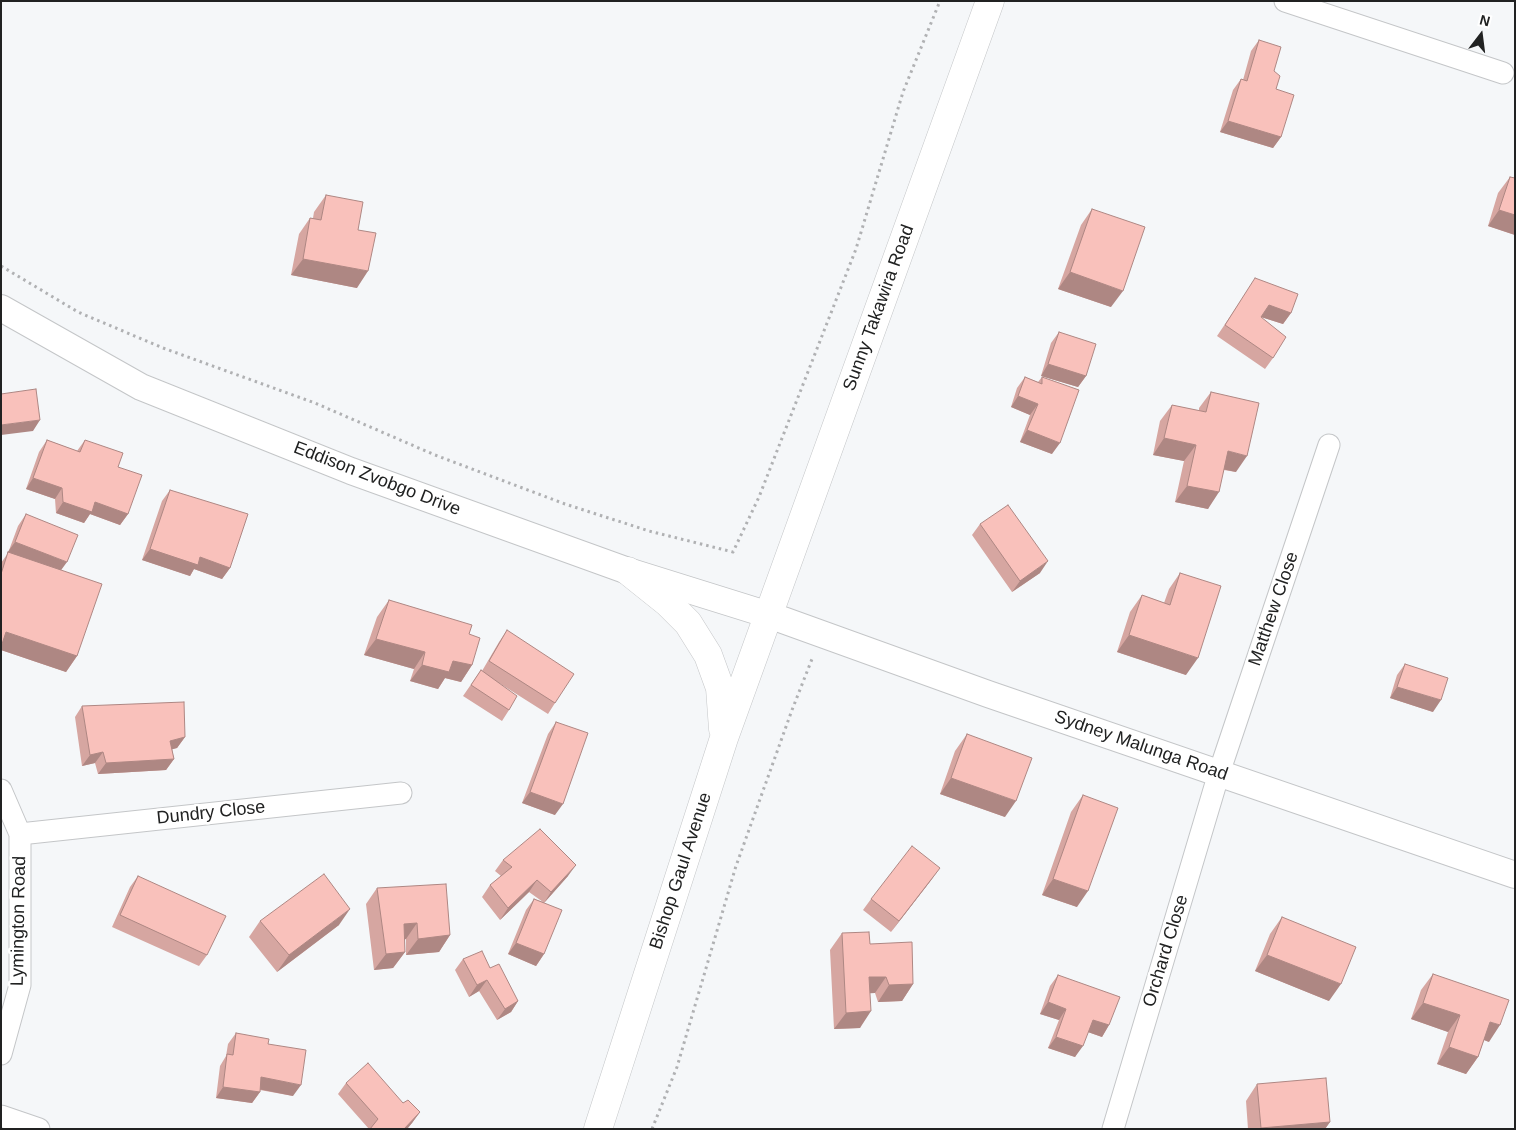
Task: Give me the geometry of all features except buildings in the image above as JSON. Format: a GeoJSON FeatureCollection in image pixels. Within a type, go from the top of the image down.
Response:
{"type":"FeatureCollection","features":[{"type":"Feature","properties":{"kind":"main road","name":"Sunny Takawira Road"},"geometry":{"type":"LineString","coordinates":[[768,615],[990,1]]}},
{"type":"Feature","properties":{"kind":"main road"},"geometry":{"type":"LineString","coordinates":[[628,571],[668,603],[688,623],[708,655],[720,688],[724,738]]}},
{"type":"Feature","properties":{"kind":"main road","name":"Bishop Gaul Avenue"},"geometry":{"type":"LineString","coordinates":[[598,1129],[724,738],[768,615]]}},
{"type":"Feature","properties":{"kind":"street"},"geometry":{"type":"LineString","coordinates":[[1285,1],[1503,73]]}},
{"type":"Feature","properties":{"kind":"street","name":"Eddison Zvobgo Drive"},"geometry":{"type":"LineString","coordinates":[[1,308],[141,386],[351,471],[628,571],[768,615]]}},
{"type":"Feature","properties":{"kind":"street","name":"Matthew Close"},"geometry":{"type":"LineString","coordinates":[[1219,773],[1329,445]]}},
{"type":"Feature","properties":{"kind":"street","name":"Sydney Malunga Road"},"geometry":{"type":"LineString","coordinates":[[768,615],[1219,773],[1515,874]]}},
{"type":"Feature","properties":{"kind":"street","name":"Orchard Close"},"geometry":{"type":"LineString","coordinates":[[1113,1129],[1219,773]]}},
{"type":"Feature","properties":{"kind":"street","name":"Lymington Road"},"geometry":{"type":"LineString","coordinates":[[1,790],[20,834],[20,985],[1,1054]]}},
{"type":"Feature","properties":{"kind":"street","name":"Dundry Close"},"geometry":{"type":"LineString","coordinates":[[20,834],[401,793]]}},
{"type":"Feature","properties":{"kind":"street"},"geometry":{"type":"LineString","coordinates":[[1,1116],[39,1129]]}},
{"type":"Feature","properties":{"kind":"path"},"geometry":{"type":"LineString","coordinates":[[1,266],[78,312],[163,348],[315,403],[435,455],[565,504],[649,531],[733,552],[759,497],[856,249],[903,92],[940,1]]}},
{"type":"Feature","properties":{"kind":"path"},"geometry":{"type":"LineString","coordinates":[[652,1129],[677,1066],[736,866],[821,634]]}}]}
